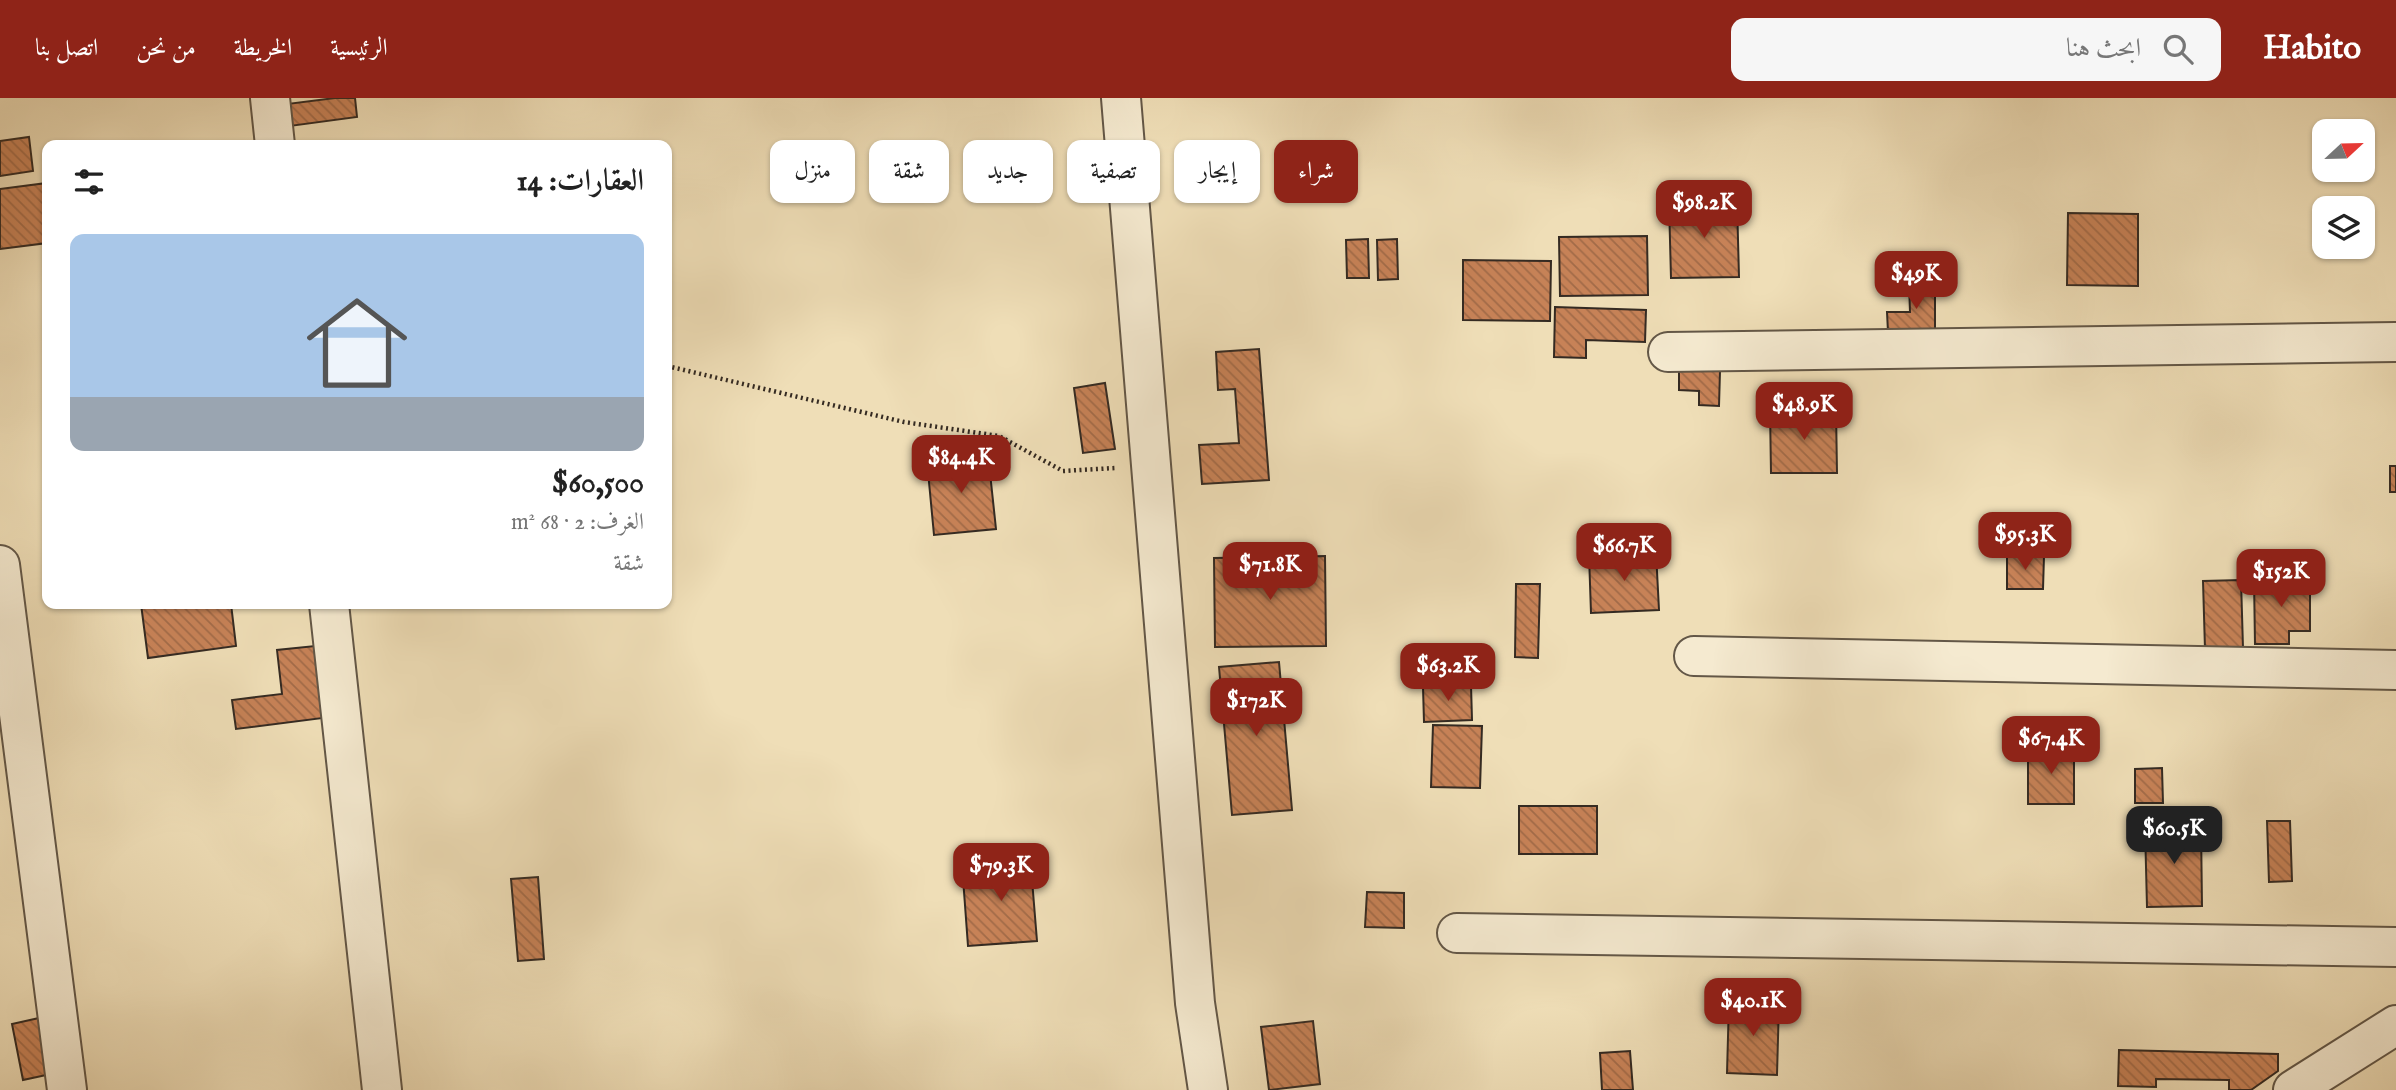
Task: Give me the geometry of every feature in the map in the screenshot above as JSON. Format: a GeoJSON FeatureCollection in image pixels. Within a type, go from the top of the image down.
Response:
{"type":"FeatureCollection","features":[{"type":"Feature","properties":{"kind":"street"},"geometry":{"type":"LineString","coordinates":[[270,98],[274,140]]}},
{"type":"Feature","properties":{"kind":"street"},"geometry":{"type":"LineString","coordinates":[[1121,98],[1195,1003],[1208,1090]]}},
{"type":"Feature","properties":{"kind":"street"},"geometry":{"type":"LineString","coordinates":[[1668,352],[2396,342]]}},
{"type":"Feature","properties":{"kind":"street"},"geometry":{"type":"LineString","coordinates":[[0,565],[67,1090]]}},
{"type":"Feature","properties":{"kind":"street"},"geometry":{"type":"LineString","coordinates":[[330,609],[382,1090]]}},
{"type":"Feature","properties":{"kind":"street"},"geometry":{"type":"LineString","coordinates":[[1694,656],[2396,670]]}},
{"type":"Feature","properties":{"kind":"street"},"geometry":{"type":"LineString","coordinates":[[1457,933],[2396,947]]}},
{"type":"Feature","properties":{"kind":"street"},"geometry":{"type":"LineString","coordinates":[[2293,1090],[2396,1025]]}},
{"type":"Feature","properties":{"kind":"path"},"geometry":{"type":"LineString","coordinates":[[672,367],[904,422],[999,436],[1063,471],[1152,466]]}},
{"type":"Feature","properties":{"kind":"building"},"geometry":{"type":"Polygon","coordinates":[[[355,98],[357,117],[290,126],[287,104],[355,98]]]}},
{"type":"Feature","properties":{"kind":"building"},"geometry":{"type":"Polygon","coordinates":[[[29,137],[33,171],[0,176],[0,141],[29,137]]]}},
{"type":"Feature","properties":{"kind":"building"},"geometry":{"type":"Polygon","coordinates":[[[42,184],[42,244],[0,249],[0,189],[42,184]]]}},
{"type":"Feature","properties":{"kind":"building"},"geometry":{"type":"Polygon","coordinates":[[[1737,202],[1739,277],[1671,278],[1669,203],[1737,202]]]}},
{"type":"Feature","properties":{"kind":"building"},"geometry":{"type":"Polygon","coordinates":[[[2068,213],[2138,214],[2138,286],[2067,285],[2068,213]]]}},
{"type":"Feature","properties":{"kind":"building"},"geometry":{"type":"Polygon","coordinates":[[[1647,236],[1648,295],[1560,296],[1559,237],[1647,236]]]}},
{"type":"Feature","properties":{"kind":"building"},"geometry":{"type":"Polygon","coordinates":[[[1368,239],[1369,278],[1347,278],[1346,240],[1368,239]]]}},
{"type":"Feature","properties":{"kind":"building"},"geometry":{"type":"Polygon","coordinates":[[[1397,239],[1398,279],[1378,280],[1377,240],[1397,239]]]}},
{"type":"Feature","properties":{"kind":"building"},"geometry":{"type":"Polygon","coordinates":[[[1463,260],[1551,261],[1550,321],[1463,320],[1463,260]]]}},
{"type":"Feature","properties":{"kind":"building"},"geometry":{"type":"Polygon","coordinates":[[[1935,282],[1935,331],[1888,332],[1887,312],[1910,312],[1909,283],[1935,282]]]}},
{"type":"Feature","properties":{"kind":"building"},"geometry":{"type":"Polygon","coordinates":[[[1555,307],[1646,310],[1645,342],[1586,340],[1586,358],[1554,357],[1555,307]]]}},
{"type":"Feature","properties":{"kind":"building"},"geometry":{"type":"Polygon","coordinates":[[[1259,349],[1269,480],[1202,484],[1199,445],[1239,443],[1235,389],[1218,390],[1216,352],[1259,349]]]}},
{"type":"Feature","properties":{"kind":"building"},"geometry":{"type":"Polygon","coordinates":[[[1679,370],[1720,371],[1719,406],[1699,405],[1699,391],[1679,390],[1679,370]]]}},
{"type":"Feature","properties":{"kind":"building"},"geometry":{"type":"Polygon","coordinates":[[[1105,383],[1115,449],[1083,453],[1074,388],[1105,383]]]}},
{"type":"Feature","properties":{"kind":"building"},"geometry":{"type":"Polygon","coordinates":[[[1770,410],[1836,410],[1837,473],[1771,473],[1770,410]]]}},
{"type":"Feature","properties":{"kind":"building"},"geometry":{"type":"Polygon","coordinates":[[[988,454],[996,529],[934,535],[927,461],[988,454]]]}},
{"type":"Feature","properties":{"kind":"building"},"geometry":{"type":"Polygon","coordinates":[[[2390,466],[2396,466],[2396,492],[2390,492],[2390,466]]]}},
{"type":"Feature","properties":{"kind":"building"},"geometry":{"type":"Polygon","coordinates":[[[1656,552],[1659,610],[1591,613],[1589,555],[1656,552]]]}},
{"type":"Feature","properties":{"kind":"building"},"geometry":{"type":"Polygon","coordinates":[[[1325,556],[1326,646],[1215,647],[1214,558],[1325,556]]]}},
{"type":"Feature","properties":{"kind":"building"},"geometry":{"type":"Polygon","coordinates":[[[2007,556],[2044,556],[2043,589],[2007,589],[2007,556]]]}},
{"type":"Feature","properties":{"kind":"building"},"geometry":{"type":"Polygon","coordinates":[[[2254,579],[2310,579],[2310,631],[2289,631],[2289,644],[2255,644],[2254,579]]]}},
{"type":"Feature","properties":{"kind":"building"},"geometry":{"type":"Polygon","coordinates":[[[2241,580],[2243,648],[2205,649],[2203,581],[2241,580]]]}},
{"type":"Feature","properties":{"kind":"building"},"geometry":{"type":"Polygon","coordinates":[[[1516,584],[1540,584],[1538,658],[1515,657],[1516,584]]]}},
{"type":"Feature","properties":{"kind":"building"},"geometry":{"type":"Polygon","coordinates":[[[142,609],[232,609],[236,646],[148,658],[142,609]]]}},
{"type":"Feature","properties":{"kind":"building"},"geometry":{"type":"Polygon","coordinates":[[[315,646],[323,718],[236,729],[232,700],[282,694],[277,650],[315,646]]]}},
{"type":"Feature","properties":{"kind":"building"},"geometry":{"type":"Polygon","coordinates":[[[1279,662],[1292,810],[1232,815],[1219,667],[1279,662]]]}},
{"type":"Feature","properties":{"kind":"building"},"geometry":{"type":"Polygon","coordinates":[[[1471,685],[1472,720],[1424,722],[1423,687],[1471,685]]]}},
{"type":"Feature","properties":{"kind":"building"},"geometry":{"type":"Polygon","coordinates":[[[1433,725],[1482,726],[1480,788],[1431,787],[1433,725]]]}},
{"type":"Feature","properties":{"kind":"building"},"geometry":{"type":"Polygon","coordinates":[[[2074,748],[2074,804],[2028,804],[2028,749],[2074,748]]]}},
{"type":"Feature","properties":{"kind":"building"},"geometry":{"type":"Polygon","coordinates":[[[2162,768],[2163,803],[2135,803],[2135,769],[2162,768]]]}},
{"type":"Feature","properties":{"kind":"building"},"geometry":{"type":"Polygon","coordinates":[[[1519,806],[1597,806],[1597,854],[1519,854],[1519,806]]]}},
{"type":"Feature","properties":{"kind":"building"},"geometry":{"type":"Polygon","coordinates":[[[2267,821],[2290,821],[2292,881],[2269,882],[2267,821]]]}},
{"type":"Feature","properties":{"kind":"building"},"geometry":{"type":"Polygon","coordinates":[[[2201,826],[2202,906],[2147,907],[2145,827],[2201,826]]]}},
{"type":"Feature","properties":{"kind":"building"},"geometry":{"type":"Polygon","coordinates":[[[1030,855],[1037,941],[968,946],[963,878],[991,876],[990,857],[1030,855]]]}},
{"type":"Feature","properties":{"kind":"building"},"geometry":{"type":"Polygon","coordinates":[[[538,877],[544,959],[518,961],[511,879],[538,877]]]}},
{"type":"Feature","properties":{"kind":"building"},"geometry":{"type":"Polygon","coordinates":[[[1367,892],[1404,893],[1404,928],[1365,927],[1367,892]]]}},
{"type":"Feature","properties":{"kind":"building"},"geometry":{"type":"Polygon","coordinates":[[[1729,1001],[1779,1002],[1777,1075],[1727,1073],[1729,1001]]]}},
{"type":"Feature","properties":{"kind":"building"},"geometry":{"type":"Polygon","coordinates":[[[39,1018],[51,1074],[23,1080],[12,1024],[39,1018]]]}},
{"type":"Feature","properties":{"kind":"building"},"geometry":{"type":"Polygon","coordinates":[[[1313,1021],[1320,1084],[1269,1090],[1261,1027],[1313,1021]]]}},
{"type":"Feature","properties":{"kind":"building"},"geometry":{"type":"Polygon","coordinates":[[[2119,1050],[2278,1054],[2278,1071],[2251,1090],[2229,1090],[2229,1080],[2156,1079],[2156,1087],[2118,1086],[2119,1050]]]}},
{"type":"Feature","properties":{"kind":"building"},"geometry":{"type":"Polygon","coordinates":[[[1630,1051],[1633,1090],[1602,1090],[1600,1053],[1630,1051]]]}}]}
